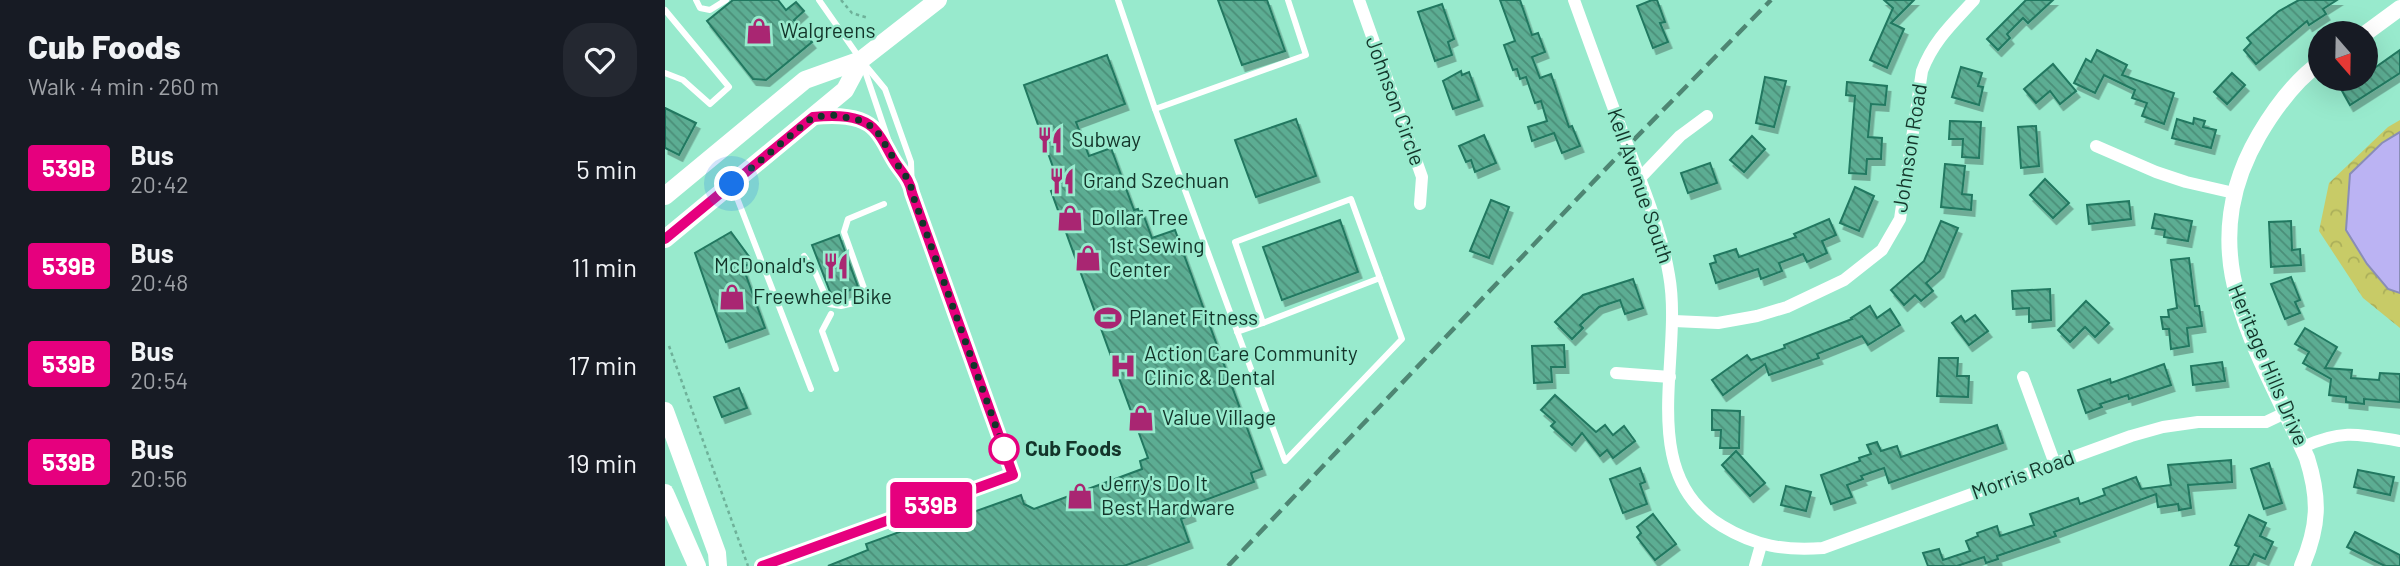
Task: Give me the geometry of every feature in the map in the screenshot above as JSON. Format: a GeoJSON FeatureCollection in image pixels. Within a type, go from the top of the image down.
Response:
{"type":"FeatureCollection","features":[{"type":"Feature","properties":{"kind":"main road"},"geometry":{"type":"LineString","coordinates":[[665,196],[805,80],[861,60],[938,0]]}},
{"type":"Feature","properties":{"kind":"main road"},"geometry":{"type":"LineString","coordinates":[[665,254],[671,235],[845,90],[861,60]]}},
{"type":"Feature","properties":{"kind":"main road"},"geometry":{"type":"LineString","coordinates":[[665,184],[687,178]]}},
{"type":"Feature","properties":{"kind":"main road"},"geometry":{"type":"LineString","coordinates":[[665,411],[717,553],[718,566]]}},
{"type":"Feature","properties":{"kind":"main road"},"geometry":{"type":"LineString","coordinates":[[665,493],[697,566]]}},
{"type":"Feature","properties":{"kind":"street","name":"Johnson Circle"},"geometry":{"type":"LineString","coordinates":[[1359,0],[1422,177],[1420,204]]}},
{"type":"Feature","properties":{"kind":"street","name":"Kell Avenue South"},"geometry":{"type":"LineString","coordinates":[[1574,0],[1640,178],[1662,243],[1669,275],[1674,321],[1667,414],[1674,463],[1698,506],[1717,523],[1761,545]]}},
{"type":"Feature","properties":{"kind":"street","name":"Johnson Road"},"geometry":{"type":"LineString","coordinates":[[1674,321],[1718,323],[1787,307],[1844,280],[1882,250],[1900,219],[1922,71],[1929,52],[1940,36],[1974,0]]}},
{"type":"Feature","properties":{"kind":"street"},"geometry":{"type":"LineString","coordinates":[[2378,24],[2400,8]]}},
{"type":"Feature","properties":{"kind":"street","name":"Heritage Hills Drive"},"geometry":{"type":"LineString","coordinates":[[2302,566],[2316,527],[2314,480],[2240,308],[2231,277],[2229,246],[2234,193],[2248,154],[2271,115],[2308,73]]}},
{"type":"Feature","properties":{"kind":"street"},"geometry":{"type":"LineString","coordinates":[[1640,178],[1680,136],[1707,116]]}},
{"type":"Feature","properties":{"kind":"street"},"geometry":{"type":"LineString","coordinates":[[2096,146],[2166,176],[2234,193]]}},
{"type":"Feature","properties":{"kind":"street"},"geometry":{"type":"LineString","coordinates":[[1616,373],[1670,377]]}},
{"type":"Feature","properties":{"kind":"street"},"geometry":{"type":"LineString","coordinates":[[2023,377],[2055,464]]}},
{"type":"Feature","properties":{"kind":"street","name":"Morris Road"},"geometry":{"type":"LineString","coordinates":[[1761,545],[1782,549],[1823,548],[2131,436],[2163,427],[2197,422],[2266,422],[2287,412]]}},
{"type":"Feature","properties":{"kind":"street"},"geometry":{"type":"LineString","coordinates":[[2302,447],[2333,435],[2347,433],[2400,441]]}},
{"type":"Feature","properties":{"kind":"street"},"geometry":{"type":"LineString","coordinates":[[1755,566],[1761,545]]}},
{"type":"Feature","properties":{"kind":"lane"},"geometry":{"type":"LineString","coordinates":[[696,0],[701,8],[710,10],[726,0]]}},
{"type":"Feature","properties":{"kind":"lane"},"geometry":{"type":"LineString","coordinates":[[762,566],[1013,475],[912,193],[911,162],[885,89],[819,0]]}},
{"type":"Feature","properties":{"kind":"lane"},"geometry":{"type":"LineString","coordinates":[[1118,0],[1285,461],[1402,339],[1351,200],[1235,242],[1263,323]]}},
{"type":"Feature","properties":{"kind":"lane"},"geometry":{"type":"LineString","coordinates":[[1156,108],[1307,55],[1288,0]]}},
{"type":"Feature","properties":{"kind":"lane"},"geometry":{"type":"LineString","coordinates":[[665,10],[729,87],[710,104],[683,80],[665,73]]}},
{"type":"Feature","properties":{"kind":"lane"},"geometry":{"type":"LineString","coordinates":[[861,60],[897,164]]}},
{"type":"Feature","properties":{"kind":"lane"},"geometry":{"type":"LineString","coordinates":[[813,117],[833,115],[859,120],[875,128],[910,182]]}},
{"type":"Feature","properties":{"kind":"lane"},"geometry":{"type":"LineString","coordinates":[[732,184],[811,389]]}},
{"type":"Feature","properties":{"kind":"lane"},"geometry":{"type":"LineString","coordinates":[[804,256],[815,272],[829,304],[841,306],[858,302],[864,288],[844,232],[848,219],[884,204]]}},
{"type":"Feature","properties":{"kind":"lane"},"geometry":{"type":"LineString","coordinates":[[1237,332],[1380,278]]}},
{"type":"Feature","properties":{"kind":"lane"},"geometry":{"type":"LineString","coordinates":[[831,314],[823,331],[836,369]]}},
{"type":"Feature","properties":{"kind":"path"},"geometry":{"type":"LineString","coordinates":[[841,0],[852,13],[869,18]]}},
{"type":"Feature","properties":{"kind":"path"},"geometry":{"type":"LineString","coordinates":[[669,346],[748,566]]}},
{"type":"Feature","properties":{"kind":"green space"},"geometry":{"type":"Polygon","coordinates":[[[2400,120],[2400,328],[2363,298],[2319,231],[2329,183],[2388,127],[2400,120]]]}},
{"type":"Feature","properties":{"kind":"shaded area"},"geometry":{"type":"Polygon","coordinates":[[[2400,132],[2400,293],[2388,289],[2367,264],[2346,230],[2350,174],[2382,143],[2400,132]]]}},
{"type":"Feature","properties":{"kind":"building","name":"Walgreens"},"geometry":{"type":"Polygon","coordinates":[[[733,0],[778,0],[786,10],[796,2],[804,11],[794,20],[812,42],[766,80],[753,79],[707,21],[733,0]]]}},
{"type":"Feature","properties":{"kind":"building"},"geometry":{"type":"Polygon","coordinates":[[[1218,0],[1267,0],[1285,51],[1242,65],[1218,0]]]}},
{"type":"Feature","properties":{"kind":"building"},"geometry":{"type":"Polygon","coordinates":[[[1500,0],[1520,0],[1532,35],[1538,33],[1545,52],[1532,57],[1540,78],[1551,74],[1569,127],[1572,126],[1580,146],[1562,153],[1554,133],[1532,141],[1528,127],[1547,121],[1541,101],[1535,103],[1526,77],[1520,79],[1517,69],[1513,70],[1504,45],[1515,41],[1500,0]]]}},
{"type":"Feature","properties":{"kind":"building"},"geometry":{"type":"Polygon","coordinates":[[[1657,0],[1665,22],[1660,23],[1668,42],[1653,48],[1637,6],[1657,0]]]}},
{"type":"Feature","properties":{"kind":"building"},"geometry":{"type":"Polygon","coordinates":[[[1884,0],[1914,0],[1891,23],[1904,29],[1887,68],[1870,60],[1893,8],[1884,0]]]}},
{"type":"Feature","properties":{"kind":"building"},"geometry":{"type":"Polygon","coordinates":[[[2026,0],[2053,0],[2028,23],[2023,18],[2007,34],[2010,38],[1998,50],[1987,39],[2026,0]]]}},
{"type":"Feature","properties":{"kind":"building"},"geometry":{"type":"Polygon","coordinates":[[[2299,0],[2337,0],[2323,9],[2326,14],[2315,21],[2307,21],[2256,64],[2244,50],[2251,43],[2247,38],[2279,11],[2299,0]]]}},
{"type":"Feature","properties":{"kind":"building"},"geometry":{"type":"Polygon","coordinates":[[[1442,4],[1454,39],[1448,42],[1452,55],[1435,61],[1418,12],[1442,4]]]}},
{"type":"Feature","properties":{"kind":"building"},"geometry":{"type":"Polygon","coordinates":[[[2097,50],[2127,65],[2122,75],[2174,93],[2164,124],[2142,116],[2147,103],[2132,98],[2135,90],[2104,75],[2095,93],[2074,83],[2086,59],[2091,62],[2097,50]]]}},
{"type":"Feature","properties":{"kind":"building"},"geometry":{"type":"Polygon","coordinates":[[[2400,50],[2400,73],[2378,87],[2378,66],[2400,50]]]}},
{"type":"Feature","properties":{"kind":"building"},"geometry":{"type":"Polygon","coordinates":[[[1107,55],[1125,104],[1076,122],[1089,156],[1111,148],[1134,210],[1142,211],[1152,238],[1175,230],[1262,469],[1251,473],[1254,482],[1189,506],[1192,515],[1181,519],[1189,542],[1124,566],[828,566],[868,550],[866,544],[938,518],[940,524],[1021,495],[1024,504],[1034,509],[1142,469],[1140,461],[1148,458],[1051,191],[1060,187],[1024,85],[1107,55]]]}},
{"type":"Feature","properties":{"kind":"building"},"geometry":{"type":"Polygon","coordinates":[[[2053,64],[2076,91],[2060,104],[2050,91],[2036,103],[2024,89],[2053,64]]]}},
{"type":"Feature","properties":{"kind":"building"},"geometry":{"type":"Polygon","coordinates":[[[1961,67],[1982,73],[1978,86],[1983,87],[1979,105],[1952,97],[1961,67]]]}},
{"type":"Feature","properties":{"kind":"building"},"geometry":{"type":"Polygon","coordinates":[[[1461,71],[1462,75],[1469,72],[1479,100],[1453,109],[1443,81],[1461,71]]]}},
{"type":"Feature","properties":{"kind":"building"},"geometry":{"type":"Polygon","coordinates":[[[2232,73],[2245,85],[2227,104],[2214,92],[2232,73]]]}},
{"type":"Feature","properties":{"kind":"building"},"geometry":{"type":"Polygon","coordinates":[[[1765,77],[1786,81],[1774,127],[1756,123],[1765,77]]]}},
{"type":"Feature","properties":{"kind":"building"},"geometry":{"type":"Polygon","coordinates":[[[1847,82],[1887,86],[1885,105],[1871,104],[1868,137],[1882,138],[1881,159],[1867,159],[1866,174],[1849,173],[1855,96],[1846,95],[1847,82]]]}},
{"type":"Feature","properties":{"kind":"building"},"geometry":{"type":"Polygon","coordinates":[[[2342,91],[2372,91],[2350,105],[2342,91]]]}},
{"type":"Feature","properties":{"kind":"building"},"geometry":{"type":"Polygon","coordinates":[[[665,108],[696,123],[679,155],[665,148],[665,108]]]}},
{"type":"Feature","properties":{"kind":"building"},"geometry":{"type":"Polygon","coordinates":[[[2194,118],[2205,121],[2203,127],[2216,130],[2211,148],[2172,138],[2177,119],[2193,124],[2194,118]]]}},
{"type":"Feature","properties":{"kind":"building"},"geometry":{"type":"Polygon","coordinates":[[[1296,119],[1316,176],[1256,197],[1235,140],[1296,119]]]}},
{"type":"Feature","properties":{"kind":"building"},"geometry":{"type":"Polygon","coordinates":[[[1950,121],[1981,122],[1979,158],[1962,157],[1963,139],[1949,139],[1950,121]]]}},
{"type":"Feature","properties":{"kind":"building"},"geometry":{"type":"Polygon","coordinates":[[[2036,126],[2039,166],[2021,168],[2018,127],[2036,126]]]}},
{"type":"Feature","properties":{"kind":"building"},"geometry":{"type":"Polygon","coordinates":[[[1484,135],[1496,163],[1475,172],[1471,160],[1466,162],[1459,146],[1484,135]]]}},
{"type":"Feature","properties":{"kind":"building"},"geometry":{"type":"Polygon","coordinates":[[[1752,136],[1765,149],[1744,172],[1730,160],[1752,136]]]}},
{"type":"Feature","properties":{"kind":"building"},"geometry":{"type":"Polygon","coordinates":[[[1710,163],[1717,183],[1688,193],[1681,173],[1710,163]]]}},
{"type":"Feature","properties":{"kind":"building"},"geometry":{"type":"Polygon","coordinates":[[[1945,164],[1965,166],[1962,194],[1972,195],[1971,210],[1941,207],[1945,164]]]}},
{"type":"Feature","properties":{"kind":"building"},"geometry":{"type":"Polygon","coordinates":[[[2045,179],[2069,203],[2053,218],[2030,195],[2045,179]]]}},
{"type":"Feature","properties":{"kind":"building"},"geometry":{"type":"Polygon","coordinates":[[[1855,187],[1874,196],[1859,231],[1840,223],[1855,187]]]}},
{"type":"Feature","properties":{"kind":"building"},"geometry":{"type":"Polygon","coordinates":[[[1491,200],[1509,207],[1489,258],[1470,251],[1491,200]]]}},
{"type":"Feature","properties":{"kind":"building"},"geometry":{"type":"Polygon","coordinates":[[[2129,201],[2131,219],[2089,224],[2087,205],[2129,201]]]}},
{"type":"Feature","properties":{"kind":"building"},"geometry":{"type":"Polygon","coordinates":[[[2155,214],[2192,221],[2188,241],[2164,237],[2165,230],[2152,228],[2155,214]]]}},
{"type":"Feature","properties":{"kind":"building"},"geometry":{"type":"Polygon","coordinates":[[[1829,219],[1836,235],[1822,241],[1827,253],[1807,262],[1803,254],[1779,263],[1782,271],[1761,279],[1758,269],[1716,283],[1710,264],[1716,262],[1714,256],[1736,249],[1739,257],[1796,237],[1794,234],[1829,219]]]}},
{"type":"Feature","properties":{"kind":"building"},"geometry":{"type":"Polygon","coordinates":[[[1340,220],[1358,272],[1282,300],[1263,247],[1340,220]]]}},
{"type":"Feature","properties":{"kind":"building"},"geometry":{"type":"Polygon","coordinates":[[[1941,221],[1958,228],[1940,271],[1926,283],[1933,291],[1921,301],[1915,295],[1904,305],[1891,290],[1924,261],[1941,221]]]}},
{"type":"Feature","properties":{"kind":"building"},"geometry":{"type":"Polygon","coordinates":[[[2291,221],[2292,250],[2300,249],[2301,265],[2271,267],[2269,222],[2291,221]]]}},
{"type":"Feature","properties":{"kind":"building","name":"Freewheel Bike"},"geometry":{"type":"Polygon","coordinates":[[[731,232],[753,262],[743,267],[765,328],[726,342],[695,253],[731,232]]]}},
{"type":"Feature","properties":{"kind":"building","name":"McDonald's"},"geometry":{"type":"Polygon","coordinates":[[[839,235],[858,287],[832,297],[812,245],[839,235]]]}},
{"type":"Feature","properties":{"kind":"building"},"geometry":{"type":"Polygon","coordinates":[[[2189,258],[2195,306],[2199,306],[2202,326],[2187,328],[2189,346],[2171,349],[2169,329],[2163,329],[2161,317],[2169,317],[2168,310],[2177,308],[2171,260],[2189,258]]]}},
{"type":"Feature","properties":{"kind":"building"},"geometry":{"type":"Polygon","coordinates":[[[2291,277],[2300,300],[2295,302],[2300,313],[2285,319],[2271,284],[2291,277]]]}},
{"type":"Feature","properties":{"kind":"building"},"geometry":{"type":"Polygon","coordinates":[[[1633,279],[1643,308],[1625,314],[1620,300],[1599,307],[1580,325],[1583,328],[1572,339],[1555,322],[1583,295],[1633,279]]]}},
{"type":"Feature","properties":{"kind":"building"},"geometry":{"type":"Polygon","coordinates":[[[2050,289],[2051,320],[2029,322],[2029,308],[2013,309],[2012,291],[2050,289]]]}},
{"type":"Feature","properties":{"kind":"building"},"geometry":{"type":"Polygon","coordinates":[[[2086,301],[2109,323],[2095,337],[2085,327],[2070,342],[2058,330],[2086,301]]]}},
{"type":"Feature","properties":{"kind":"building"},"geometry":{"type":"Polygon","coordinates":[[[1870,306],[1877,318],[1890,309],[1900,325],[1868,345],[1862,336],[1817,354],[1819,358],[1769,375],[1765,364],[1723,395],[1712,380],[1747,355],[1751,360],[1785,348],[1784,345],[1852,319],[1870,306]]]}},
{"type":"Feature","properties":{"kind":"building"},"geometry":{"type":"Polygon","coordinates":[[[1975,315],[1988,331],[1969,345],[1952,323],[1961,316],[1965,322],[1975,315]]]}},
{"type":"Feature","properties":{"kind":"building"},"geometry":{"type":"Polygon","coordinates":[[[2305,328],[2337,347],[2325,368],[2352,370],[2351,378],[2379,380],[2380,373],[2400,374],[2400,402],[2364,399],[2364,404],[2346,402],[2346,397],[2329,395],[2331,379],[2303,363],[2309,352],[2295,344],[2305,328]]]}},
{"type":"Feature","properties":{"kind":"building"},"geometry":{"type":"Polygon","coordinates":[[[1564,345],[1565,367],[1551,367],[1552,382],[1534,383],[1532,346],[1564,345]]]}},
{"type":"Feature","properties":{"kind":"building"},"geometry":{"type":"Polygon","coordinates":[[[1939,358],[1958,358],[1957,376],[1969,376],[1968,397],[1937,396],[1939,358]]]}},
{"type":"Feature","properties":{"kind":"building"},"geometry":{"type":"Polygon","coordinates":[[[2222,362],[2225,381],[2193,385],[2191,366],[2222,362]]]}},
{"type":"Feature","properties":{"kind":"building"},"geometry":{"type":"Polygon","coordinates":[[[2164,364],[2171,385],[2129,399],[2128,395],[2100,404],[2102,407],[2086,413],[2078,390],[2110,379],[2111,383],[2164,364]]]}},
{"type":"Feature","properties":{"kind":"building"},"geometry":{"type":"Polygon","coordinates":[[[739,388],[747,408],[722,417],[714,397],[739,388]]]}},
{"type":"Feature","properties":{"kind":"building"},"geometry":{"type":"Polygon","coordinates":[[[1555,395],[1596,432],[1605,425],[1613,435],[1624,426],[1635,441],[1613,458],[1607,450],[1600,456],[1582,433],[1572,445],[1551,426],[1555,422],[1541,410],[1555,395]]]}},
{"type":"Feature","properties":{"kind":"building"},"geometry":{"type":"Polygon","coordinates":[[[1712,410],[1740,411],[1739,448],[1720,448],[1721,430],[1712,430],[1712,410]]]}},
{"type":"Feature","properties":{"kind":"building"},"geometry":{"type":"Polygon","coordinates":[[[1997,425],[2003,443],[1889,483],[1884,468],[1861,476],[1863,479],[1847,485],[1852,497],[1831,504],[1821,475],[1860,461],[1859,458],[1871,454],[1867,445],[1877,442],[1881,451],[1897,446],[1901,457],[1997,425]]]}},
{"type":"Feature","properties":{"kind":"building"},"geometry":{"type":"Polygon","coordinates":[[[1736,451],[1765,483],[1750,496],[1722,465],[1736,451]]]}},
{"type":"Feature","properties":{"kind":"building"},"geometry":{"type":"Polygon","coordinates":[[[2231,460],[2232,482],[2188,485],[2191,508],[2179,510],[2178,504],[2158,507],[2156,494],[2054,532],[2056,536],[1997,556],[1998,559],[1986,563],[1984,557],[1957,566],[1928,566],[1923,553],[1939,549],[1943,560],[1970,551],[1966,541],[1978,536],[1977,533],[1997,526],[2000,536],[2034,525],[2030,514],[2078,498],[2080,504],[2105,495],[2103,489],[2136,477],[2141,489],[2171,485],[2168,465],[2231,460]]]}},
{"type":"Feature","properties":{"kind":"building"},"geometry":{"type":"Polygon","coordinates":[[[2269,463],[2282,503],[2264,509],[2251,469],[2269,463]]]}},
{"type":"Feature","properties":{"kind":"building"},"geometry":{"type":"Polygon","coordinates":[[[1640,468],[1645,482],[1640,484],[1647,504],[1623,513],[1610,479],[1640,468]]]}},
{"type":"Feature","properties":{"kind":"building"},"geometry":{"type":"Polygon","coordinates":[[[2358,470],[2394,477],[2390,495],[2354,487],[2358,470]]]}},
{"type":"Feature","properties":{"kind":"building"},"geometry":{"type":"Polygon","coordinates":[[[1786,486],[1811,492],[1806,511],[1781,505],[1786,486]]]}},
{"type":"Feature","properties":{"kind":"building"},"geometry":{"type":"Polygon","coordinates":[[[1653,514],[1676,544],[1655,560],[1637,537],[1641,533],[1637,527],[1653,514]]]}},
{"type":"Feature","properties":{"kind":"building"},"geometry":{"type":"Polygon","coordinates":[[[2249,515],[2266,523],[2260,536],[2273,542],[2265,559],[2254,554],[2248,566],[2230,566],[2239,547],[2235,545],[2249,515]]]}},
{"type":"Feature","properties":{"kind":"building"},"geometry":{"type":"Polygon","coordinates":[[[2355,532],[2400,555],[2400,566],[2385,566],[2347,547],[2355,532]]]}},
{"type":"Feature","properties":{"kind":"railway"},"geometry":{"type":"LineString","coordinates":[[1228,566],[1616,158],[1771,0]]}},
{"type":"Feature","properties":{"kind":"bus line","name":"539B"},"geometry":{"type":"LineString","coordinates":[[665,239],[813,117],[833,115],[859,120],[875,128],[910,182],[1013,475],[762,566]]}},
{"type":"Feature","properties":{"kind":"place","name":"Walgreens"},"geometry":{"type":"Point","coordinates":[759,31]}},
{"type":"Feature","properties":{"kind":"place","name":"Subway"},"geometry":{"type":"Point","coordinates":[1050,140]}},
{"type":"Feature","properties":{"kind":"place","name":"Grand Szechuan"},"geometry":{"type":"Point","coordinates":[1062,181]}},
{"type":"Feature","properties":{"kind":"place","name":"Dollar Tree"},"geometry":{"type":"Point","coordinates":[1070,218]}},
{"type":"Feature","properties":{"kind":"place","name":"1st Sewing Center"},"geometry":{"type":"Point","coordinates":[1088,258]}},
{"type":"Feature","properties":{"kind":"place","name":"McDonald's"},"geometry":{"type":"Point","coordinates":[836,266]}},
{"type":"Feature","properties":{"kind":"place","name":"Freewheel Bike"},"geometry":{"type":"Point","coordinates":[732,297]}},
{"type":"Feature","properties":{"kind":"place","name":"Planet Fitness"},"geometry":{"type":"Point","coordinates":[1108,318]}},
{"type":"Feature","properties":{"kind":"place","name":"Action Care Community Clinic & Dental"},"geometry":{"type":"Point","coordinates":[1123,366]}},
{"type":"Feature","properties":{"kind":"place","name":"Value Village"},"geometry":{"type":"Point","coordinates":[1141,418]}},
{"type":"Feature","properties":{"kind":"place","name":"Cub Foods"},"geometry":{"type":"Point","coordinates":[1004,449]}},
{"type":"Feature","properties":{"kind":"place","name":"Jerry's Do It Best Hardware"},"geometry":{"type":"Point","coordinates":[1080,496]}},
{"type":"Feature","properties":{"kind":"route"},"geometry":{"type":"LineString","coordinates":[[732,184],[813,117],[833,115],[859,120],[875,128],[910,182],[1004,449]]}}]}
